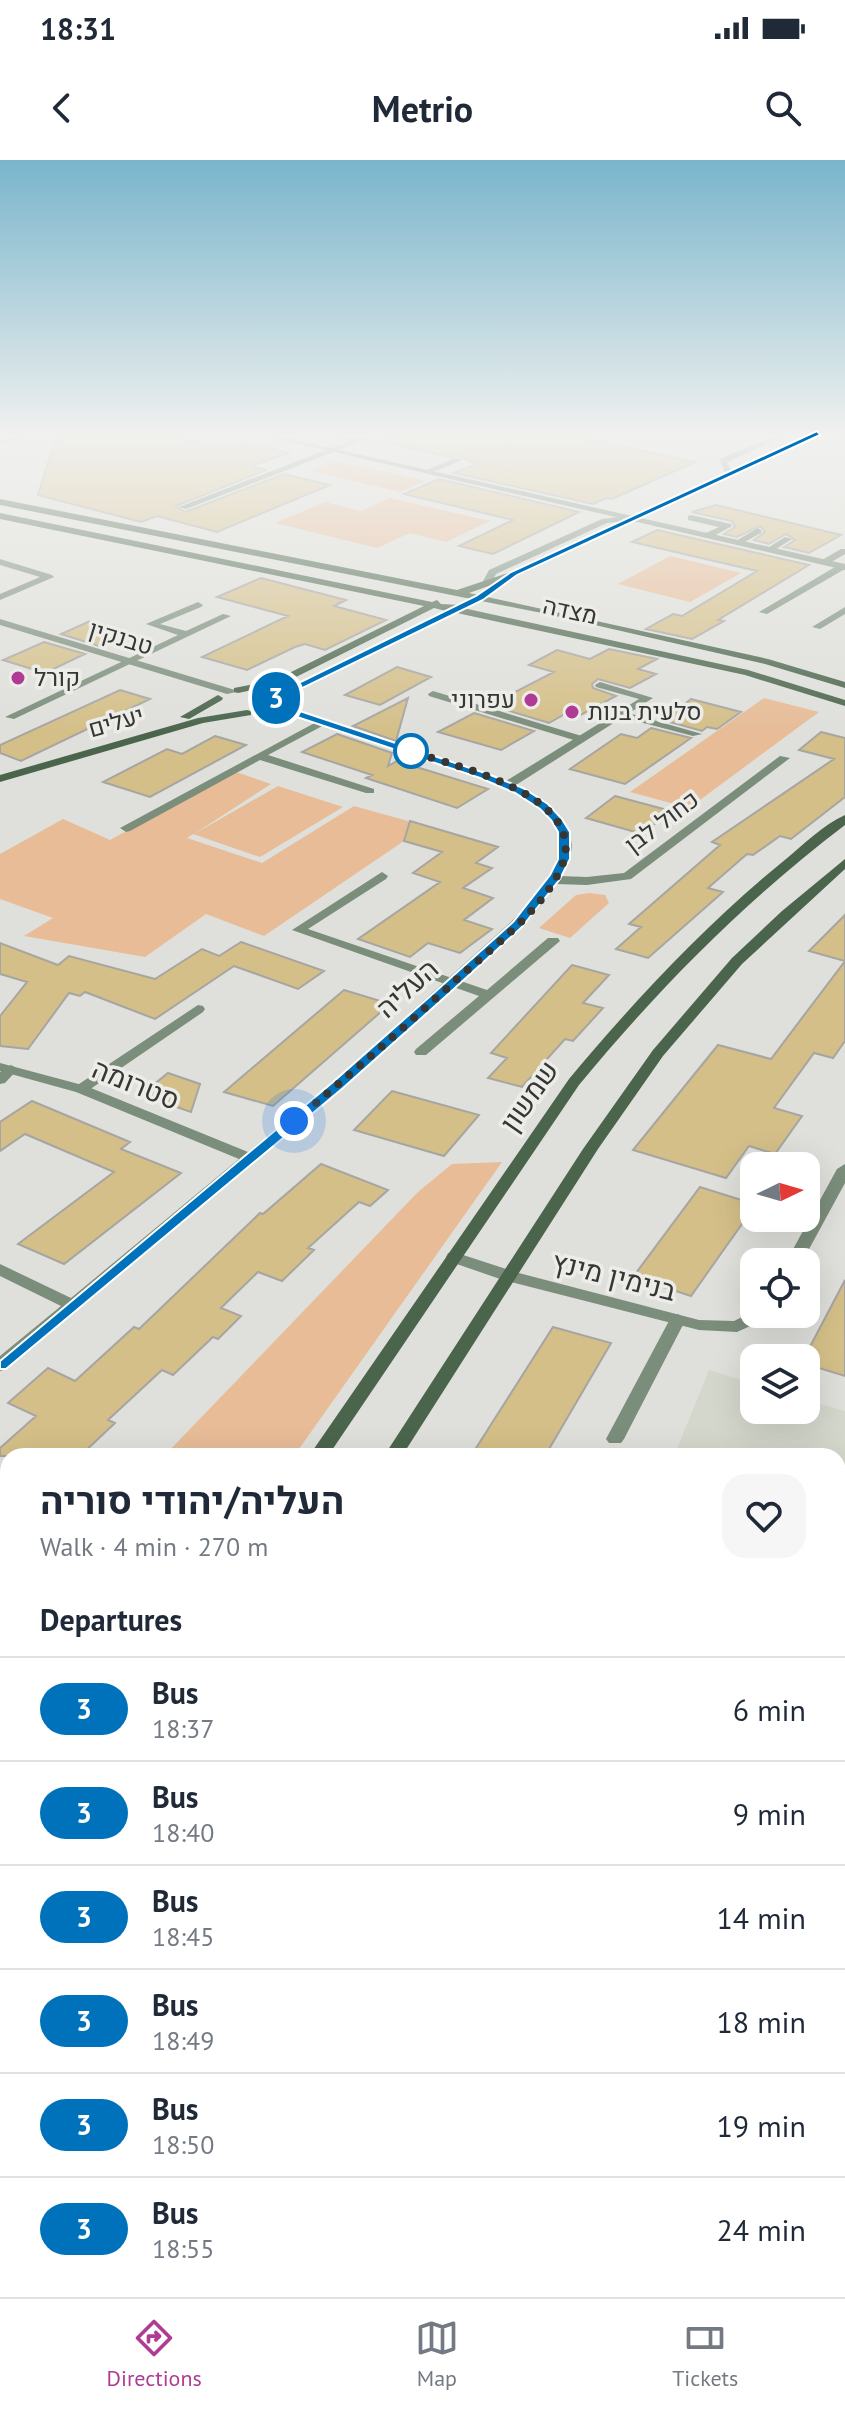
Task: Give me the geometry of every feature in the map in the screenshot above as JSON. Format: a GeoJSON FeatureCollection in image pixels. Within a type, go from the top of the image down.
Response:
{"type":"FeatureCollection","features":[{"type":"Feature","properties":{"kind":"main road","name":"מצדה"},"geometry":{"type":"LineString","coordinates":[[88,534],[458,608],[687,658],[845,703]]}},
{"type":"Feature","properties":{"kind":"main road","name":"מצדה"},"geometry":{"type":"LineString","coordinates":[[159,534],[457,593],[718,650],[845,685]]}},
{"type":"Feature","properties":{"kind":"main road"},"geometry":{"type":"LineString","coordinates":[[234,691],[278,682],[457,593],[514,574],[600,534]]}},
{"type":"Feature","properties":{"kind":"main road"},"geometry":{"type":"LineString","coordinates":[[234,691],[258,690],[274,702],[480,598],[514,574]]}},
{"type":"Feature","properties":{"kind":"main road","name":"יעלים"},"geometry":{"type":"LineString","coordinates":[[0,772],[178,720],[234,691]]}},
{"type":"Feature","properties":{"kind":"main road"},"geometry":{"type":"LineString","coordinates":[[218,698],[220,707],[247,713]]}},
{"type":"Feature","properties":{"kind":"main road","name":"יעלים"},"geometry":{"type":"LineString","coordinates":[[0,779],[190,723],[247,713],[274,702]]}},
{"type":"Feature","properties":{"kind":"main road","name":"שמשון"},"geometry":{"type":"LineString","coordinates":[[323,1448],[574,1082],[644,999],[742,901],[845,819]]}},
{"type":"Feature","properties":{"kind":"main road"},"geometry":{"type":"LineString","coordinates":[[398,1448],[626,1095],[658,1053],[737,961],[845,863]]}},
{"type":"Feature","properties":{"kind":"street"},"geometry":{"type":"LineString","coordinates":[[487,583],[492,572],[577,534]]}},
{"type":"Feature","properties":{"kind":"street"},"geometry":{"type":"LineString","coordinates":[[703,534],[844,567]]}},
{"type":"Feature","properties":{"kind":"street"},"geometry":{"type":"LineString","coordinates":[[738,542],[753,534]]}},
{"type":"Feature","properties":{"kind":"street"},"geometry":{"type":"LineString","coordinates":[[770,549],[788,539]]}},
{"type":"Feature","properties":{"kind":"street"},"geometry":{"type":"LineString","coordinates":[[825,562],[844,551]]}},
{"type":"Feature","properties":{"kind":"street"},"geometry":{"type":"LineString","coordinates":[[0,562],[49,577],[0,597]]}},
{"type":"Feature","properties":{"kind":"street"},"geometry":{"type":"LineString","coordinates":[[764,612],[844,567]]}},
{"type":"Feature","properties":{"kind":"street"},"geometry":{"type":"LineString","coordinates":[[187,634],[151,624],[198,605]]}},
{"type":"Feature","properties":{"kind":"street"},"geometry":{"type":"LineString","coordinates":[[817,627],[845,610]]}},
{"type":"Feature","properties":{"kind":"street"},"geometry":{"type":"LineString","coordinates":[[10,717],[226,616]]}},
{"type":"Feature","properties":{"kind":"street","name":"טבנקין"},"geometry":{"type":"LineString","coordinates":[[0,622],[234,691]]}},
{"type":"Feature","properties":{"kind":"street"},"geometry":{"type":"LineString","coordinates":[[507,786],[648,698],[600,685]]}},
{"type":"Feature","properties":{"kind":"street"},"geometry":{"type":"LineString","coordinates":[[433,694],[581,739]]}},
{"type":"Feature","properties":{"kind":"street","name":"העליה"},"geometry":{"type":"LineString","coordinates":[[0,1365],[338,1085],[452,983],[517,924],[553,880],[564,859],[564,832],[544,806],[507,786],[322,722],[274,702]]}},
{"type":"Feature","properties":{"kind":"street"},"geometry":{"type":"LineString","coordinates":[[621,714],[697,734]]}},
{"type":"Feature","properties":{"kind":"street"},"geometry":{"type":"LineString","coordinates":[[126,828],[322,722]]}},
{"type":"Feature","properties":{"kind":"street"},"geometry":{"type":"LineString","coordinates":[[259,756],[370,791]]}},
{"type":"Feature","properties":{"kind":"street","name":"כחול לבן"},"geometry":{"type":"LineString","coordinates":[[553,880],[587,881],[627,876],[784,758]]}},
{"type":"Feature","properties":{"kind":"street"},"geometry":{"type":"LineString","coordinates":[[382,876],[298,930],[488,995]]}},
{"type":"Feature","properties":{"kind":"street"},"geometry":{"type":"LineString","coordinates":[[421,1052],[553,941]]}},
{"type":"Feature","properties":{"kind":"street"},"geometry":{"type":"LineString","coordinates":[[81,1089],[198,1009]]}},
{"type":"Feature","properties":{"kind":"street","name":"סטרומה"},"geometry":{"type":"LineString","coordinates":[[4,1072],[81,1089],[249,1158]]}},
{"type":"Feature","properties":{"kind":"street"},"geometry":{"type":"LineString","coordinates":[[802,1248],[845,1169]]}},
{"type":"Feature","properties":{"kind":"street","name":"בנימין מינץ"},"geometry":{"type":"LineString","coordinates":[[454,1257],[509,1276],[699,1325],[740,1325]]}},
{"type":"Feature","properties":{"kind":"street"},"geometry":{"type":"LineString","coordinates":[[0,1269],[72,1305]]}},
{"type":"Feature","properties":{"kind":"street"},"geometry":{"type":"LineString","coordinates":[[615,1439],[678,1319]]}},
{"type":"Feature","properties":{"kind":"shaded area"},"geometry":{"type":"Polygon","coordinates":[[[319,534],[408,534],[377,548],[319,534]]]}},
{"type":"Feature","properties":{"kind":"shaded area"},"geometry":{"type":"Polygon","coordinates":[[[413,534],[463,534],[446,542],[413,534]]]}},
{"type":"Feature","properties":{"kind":"shaded area"},"geometry":{"type":"Polygon","coordinates":[[[670,556],[741,573],[690,602],[618,584],[670,556]]]}},
{"type":"Feature","properties":{"kind":"shaded area"},"geometry":{"type":"Polygon","coordinates":[[[764,698],[819,712],[689,808],[630,792],[764,698]]]}},
{"type":"Feature","properties":{"kind":"shaded area"},"geometry":{"type":"Polygon","coordinates":[[[236,772],[271,784],[194,834],[278,786],[343,807],[260,857],[193,834],[187,838],[262,863],[354,806],[426,826],[264,936],[206,914],[145,957],[24,936],[53,918],[0,899],[0,854],[63,819],[110,840],[236,772]]]}},
{"type":"Feature","properties":{"kind":"shaded area"},"geometry":{"type":"Polygon","coordinates":[[[576,895],[605,895],[609,903],[570,938],[539,928],[576,895]]]}},
{"type":"Feature","properties":{"kind":"shaded area"},"geometry":{"type":"Polygon","coordinates":[[[502,1162],[300,1448],[172,1448],[418,1192],[452,1164],[502,1162]]]}},
{"type":"Feature","properties":{"kind":"shaded area"},"geometry":{"type":"Polygon","coordinates":[[[709,1370],[740,1380],[740,1424],[820,1424],[820,1404],[845,1411],[845,1448],[677,1448],[709,1370]]]}},
{"type":"Feature","properties":{"kind":"building"},"geometry":{"type":"Polygon","coordinates":[[[484,534],[535,534],[493,554],[459,546],[484,534]]]}},
{"type":"Feature","properties":{"kind":"building"},"geometry":{"type":"Polygon","coordinates":[[[649,534],[673,534],[809,565],[692,639],[646,629],[673,614],[682,616],[757,571],[632,542],[649,534]]]}},
{"type":"Feature","properties":{"kind":"building"},"geometry":{"type":"Polygon","coordinates":[[[763,534],[836,534],[841,535],[809,553],[784,547],[795,540],[786,534],[769,544],[754,540],[763,534]]]}},
{"type":"Feature","properties":{"kind":"building"},"geometry":{"type":"Polygon","coordinates":[[[261,578],[346,600],[334,606],[386,620],[325,650],[305,644],[247,670],[202,657],[288,616],[217,597],[261,578]]]}},
{"type":"Feature","properties":{"kind":"building"},"geometry":{"type":"Polygon","coordinates":[[[90,621],[131,633],[102,647],[61,634],[90,621]]]}},
{"type":"Feature","properties":{"kind":"building"},"geometry":{"type":"Polygon","coordinates":[[[44,642],[85,654],[45,673],[3,660],[44,642]]]}},
{"type":"Feature","properties":{"kind":"building"},"geometry":{"type":"Polygon","coordinates":[[[609,649],[657,659],[638,669],[656,674],[630,688],[598,679],[592,684],[593,688],[616,696],[577,717],[565,714],[549,723],[490,705],[554,672],[529,665],[557,650],[590,659],[609,649]]]}},
{"type":"Feature","properties":{"kind":"building"},"geometry":{"type":"Polygon","coordinates":[[[397,667],[431,677],[380,705],[345,695],[397,667]]]}},
{"type":"Feature","properties":{"kind":"building"},"geometry":{"type":"Polygon","coordinates":[[[120,690],[150,699],[21,761],[0,753],[0,745],[120,690]]]}},
{"type":"Feature","properties":{"kind":"building"},"geometry":{"type":"Polygon","coordinates":[[[408,698],[396,741],[353,726],[408,698]]]}},
{"type":"Feature","properties":{"kind":"building"},"geometry":{"type":"Polygon","coordinates":[[[691,699],[741,712],[717,729],[707,727],[702,731],[663,720],[691,699]]]}},
{"type":"Feature","properties":{"kind":"building"},"geometry":{"type":"Polygon","coordinates":[[[474,713],[534,731],[501,750],[438,732],[474,713]]]}},
{"type":"Feature","properties":{"kind":"building"},"geometry":{"type":"Polygon","coordinates":[[[651,728],[691,738],[625,784],[570,769],[621,734],[637,738],[651,728]]]}},
{"type":"Feature","properties":{"kind":"building"},"geometry":{"type":"Polygon","coordinates":[[[821,732],[845,738],[845,797],[791,839],[780,836],[753,855],[747,854],[708,888],[723,892],[648,958],[616,949],[641,927],[629,924],[720,845],[712,842],[834,759],[799,750],[821,732]]]}},
{"type":"Feature","properties":{"kind":"building"},"geometry":{"type":"Polygon","coordinates":[[[337,734],[392,753],[388,766],[397,761],[488,789],[457,808],[366,778],[372,775],[302,752],[337,734]]]}},
{"type":"Feature","properties":{"kind":"building"},"geometry":{"type":"Polygon","coordinates":[[[215,736],[246,745],[150,797],[103,782],[167,749],[182,754],[215,736]]]}},
{"type":"Feature","properties":{"kind":"building"},"geometry":{"type":"Polygon","coordinates":[[[615,796],[671,811],[642,834],[586,818],[615,796]]]}},
{"type":"Feature","properties":{"kind":"building"},"geometry":{"type":"Polygon","coordinates":[[[410,821],[498,847],[476,863],[492,868],[463,888],[493,898],[464,920],[492,929],[460,953],[428,943],[410,957],[358,939],[440,882],[413,873],[442,852],[404,841],[410,821]]]}},
{"type":"Feature","properties":{"kind":"building"},"geometry":{"type":"Polygon","coordinates":[[[845,915],[845,961],[809,951],[845,915]]]}},
{"type":"Feature","properties":{"kind":"building"},"geometry":{"type":"Polygon","coordinates":[[[241,942],[324,971],[298,989],[234,966],[155,1019],[85,992],[80,996],[69,993],[28,1049],[0,1046],[0,1016],[27,982],[0,974],[0,943],[58,965],[69,956],[155,979],[202,949],[219,956],[241,942]]]}},
{"type":"Feature","properties":{"kind":"building"},"geometry":{"type":"Polygon","coordinates":[[[845,961],[845,1041],[833,1058],[814,1053],[774,1108],[802,1116],[776,1152],[749,1146],[745,1152],[740,1152],[740,1159],[726,1178],[633,1150],[718,1045],[771,1059],[845,961]]]}},
{"type":"Feature","properties":{"kind":"building"},"geometry":{"type":"Polygon","coordinates":[[[572,965],[609,975],[583,1003],[603,1008],[573,1041],[565,1039],[522,1087],[488,1078],[507,1058],[491,1053],[572,965]]]}},
{"type":"Feature","properties":{"kind":"building"},"geometry":{"type":"Polygon","coordinates":[[[344,990],[390,1004],[273,1106],[224,1092],[344,990]]]}},
{"type":"Feature","properties":{"kind":"building"},"geometry":{"type":"Polygon","coordinates":[[[168,1073],[200,1084],[191,1112],[141,1095],[168,1073]]]}},
{"type":"Feature","properties":{"kind":"building"},"geometry":{"type":"Polygon","coordinates":[[[392,1091],[479,1115],[444,1156],[354,1130],[392,1091]]]}},
{"type":"Feature","properties":{"kind":"building"},"geometry":{"type":"Polygon","coordinates":[[[32,1101],[130,1142],[121,1149],[181,1173],[64,1264],[18,1244],[114,1172],[25,1134],[0,1151],[0,1122],[32,1101]]]}},
{"type":"Feature","properties":{"kind":"building"},"geometry":{"type":"Polygon","coordinates":[[[321,1164],[388,1190],[370,1206],[359,1202],[308,1248],[314,1250],[282,1281],[258,1272],[221,1308],[241,1316],[218,1339],[213,1337],[173,1375],[162,1370],[108,1420],[115,1423],[88,1448],[0,1448],[36,1416],[8,1403],[48,1368],[75,1381],[134,1327],[139,1329],[260,1213],[263,1214],[321,1164]]]}},
{"type":"Feature","properties":{"kind":"building"},"geometry":{"type":"Polygon","coordinates":[[[700,1187],[740,1200],[740,1227],[691,1296],[633,1277],[700,1187]]]}},
{"type":"Feature","properties":{"kind":"building"},"geometry":{"type":"Polygon","coordinates":[[[845,1280],[845,1376],[820,1368],[820,1344],[811,1344],[845,1280]]]}},
{"type":"Feature","properties":{"kind":"building"},"geometry":{"type":"Polygon","coordinates":[[[553,1327],[611,1343],[550,1448],[476,1448],[553,1327]]]}},
{"type":"Feature","properties":{"kind":"bus line","name":"3"},"geometry":{"type":"LineString","coordinates":[[0,1365],[338,1085],[441,994],[517,924],[556,876],[564,859],[564,832],[556,819],[544,806],[519,791],[484,776],[273,706],[276,698],[480,598],[514,574],[601,534]]}},
{"type":"Feature","properties":{"kind":"place","name":"קורל"},"geometry":{"type":"Point","coordinates":[18,678]}},
{"type":"Feature","properties":{"kind":"place","name":"עפרוני"},"geometry":{"type":"Point","coordinates":[531,700]}},
{"type":"Feature","properties":{"kind":"place","name":"סלעית בנות"},"geometry":{"type":"Point","coordinates":[572,712]}},
{"type":"Feature","properties":{"kind":"route"},"geometry":{"type":"LineString","coordinates":[[294,1121],[517,924],[556,876],[564,859],[564,832],[544,806],[484,776],[403,749],[411,751]]}}]}
